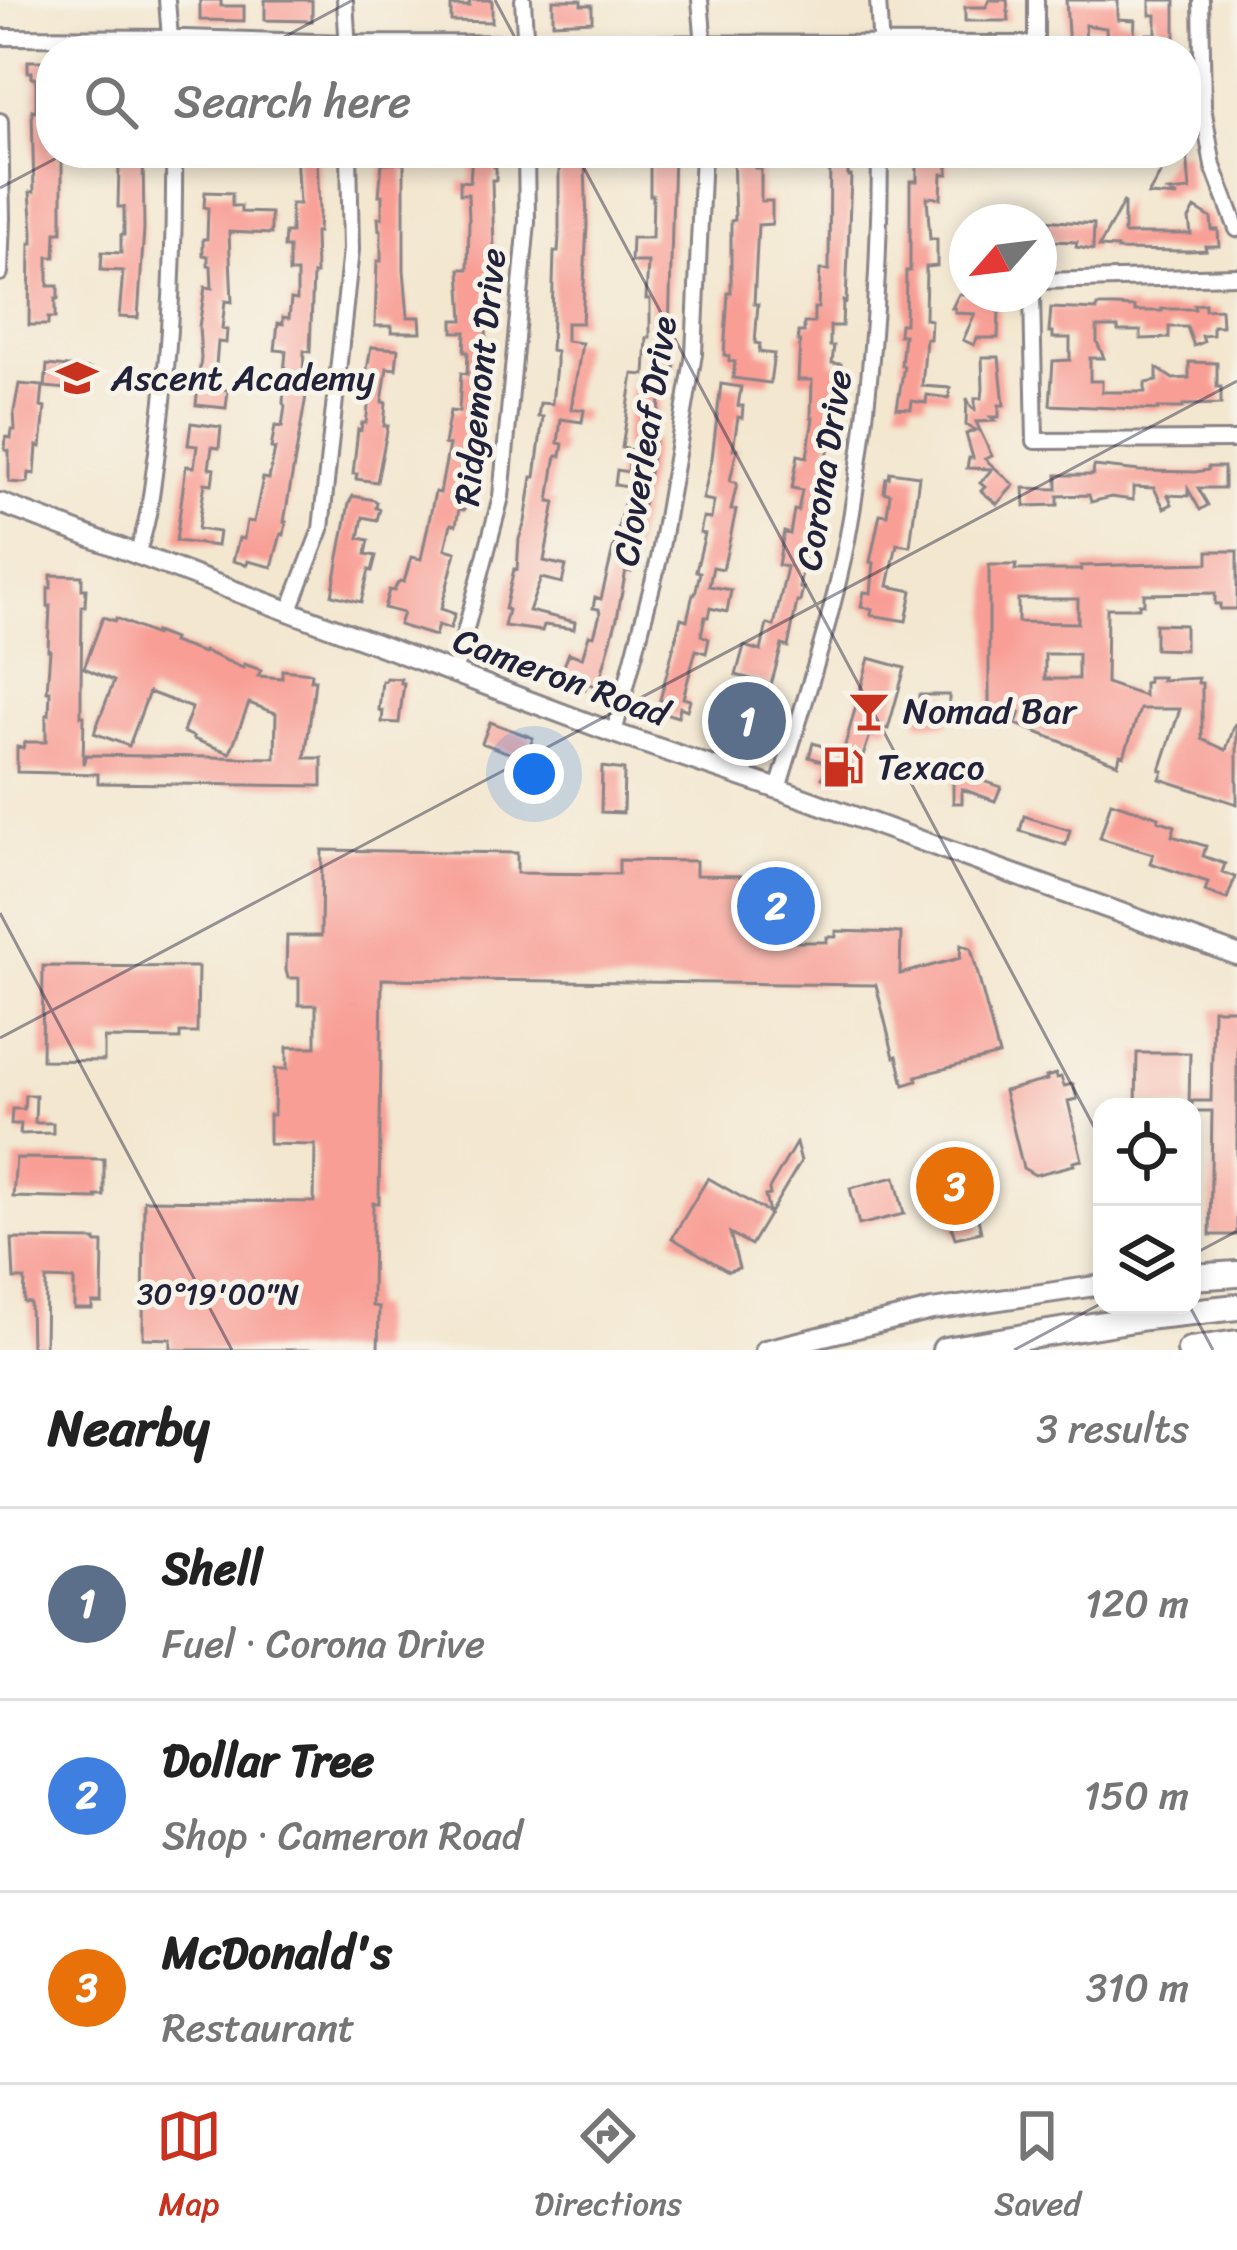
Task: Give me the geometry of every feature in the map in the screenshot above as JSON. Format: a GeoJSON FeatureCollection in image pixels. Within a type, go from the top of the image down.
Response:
{"type":"FeatureCollection","features":[{"type":"Feature","properties":{"kind":"highway"},"geometry":{"type":"LineString","coordinates":[[1201,1274],[1237,1270]]}},
{"type":"Feature","properties":{"kind":"highway"},"geometry":{"type":"LineString","coordinates":[[945,1350],[1237,1307]]}},
{"type":"Feature","properties":{"kind":"highway"},"geometry":{"type":"LineString","coordinates":[[1190,1350],[1237,1343]]}},
{"type":"Feature","properties":{"kind":"main road","name":"Cameron Road"},"geometry":{"type":"LineString","coordinates":[[0,503],[614,734],[1237,955]]}},
{"type":"Feature","properties":{"kind":"main road"},"geometry":{"type":"LineString","coordinates":[[765,1350],[915,1314],[1093,1286]]}},
{"type":"Feature","properties":{"kind":"street"},"geometry":{"type":"LineString","coordinates":[[167,0],[169,36]]}},
{"type":"Feature","properties":{"kind":"street"},"geometry":{"type":"LineString","coordinates":[[344,0],[347,36]]}},
{"type":"Feature","properties":{"kind":"street"},"geometry":{"type":"LineString","coordinates":[[523,0],[525,36]]}},
{"type":"Feature","properties":{"kind":"street"},"geometry":{"type":"LineString","coordinates":[[700,0],[703,36]]}},
{"type":"Feature","properties":{"kind":"street"},"geometry":{"type":"LineString","coordinates":[[878,0],[880,36]]}},
{"type":"Feature","properties":{"kind":"street"},"geometry":{"type":"LineString","coordinates":[[1036,0],[1036,36]]}},
{"type":"Feature","properties":{"kind":"street"},"geometry":{"type":"LineString","coordinates":[[1202,0],[1203,107],[1213,166],[1237,229]]}},
{"type":"Feature","properties":{"kind":"street"},"geometry":{"type":"LineString","coordinates":[[0,38],[36,39]]}},
{"type":"Feature","properties":{"kind":"street"},"geometry":{"type":"LineString","coordinates":[[0,121],[0,273]]}},
{"type":"Feature","properties":{"kind":"street"},"geometry":{"type":"LineString","coordinates":[[137,553],[147,525],[164,402],[175,235],[174,168]]}},
{"type":"Feature","properties":{"kind":"street"},"geometry":{"type":"LineString","coordinates":[[289,612],[321,529],[351,250],[349,168]]}},
{"type":"Feature","properties":{"kind":"street","name":"Ridgemont Drive"},"geometry":{"type":"LineString","coordinates":[[454,674],[501,497],[527,222],[526,168]]}},
{"type":"Feature","properties":{"kind":"street","name":"Cloverleaf Drive"},"geometry":{"type":"LineString","coordinates":[[614,734],[659,559],[694,354],[702,168]]}},
{"type":"Feature","properties":{"kind":"street","name":"Corona Drive"},"geometry":{"type":"LineString","coordinates":[[778,789],[829,620],[852,515],[873,341],[880,168]]}},
{"type":"Feature","properties":{"kind":"street"},"geometry":{"type":"LineString","coordinates":[[1057,280],[1237,276]]}},
{"type":"Feature","properties":{"kind":"street"},"geometry":{"type":"LineString","coordinates":[[1032,312],[1035,441],[1237,440]]}},
{"type":"Feature","properties":{"kind":"building"},"geometry":{"type":"Polygon","coordinates":[[[200,0],[244,6],[244,21],[200,20],[200,0]]]}},
{"type":"Feature","properties":{"kind":"building"},"geometry":{"type":"Polygon","coordinates":[[[265,0],[312,0],[312,21],[265,20],[265,0]]]}},
{"type":"Feature","properties":{"kind":"building"},"geometry":{"type":"Polygon","coordinates":[[[470,0],[492,0],[492,22],[451,21],[451,6],[469,6],[470,0]]]}},
{"type":"Feature","properties":{"kind":"building"},"geometry":{"type":"Polygon","coordinates":[[[553,0],[592,5],[592,21],[553,23],[553,0]]]}},
{"type":"Feature","properties":{"kind":"building"},"geometry":{"type":"Polygon","coordinates":[[[989,0],[1007,0],[1009,21],[965,21],[965,7],[986,7],[989,0]]]}},
{"type":"Feature","properties":{"kind":"building"},"geometry":{"type":"Polygon","coordinates":[[[1066,0],[1118,0],[1118,19],[1135,20],[1134,36],[1106,36],[1106,28],[1085,25],[1085,36],[1068,36],[1066,0]]]}},
{"type":"Feature","properties":{"kind":"building"},"geometry":{"type":"Polygon","coordinates":[[[1150,0],[1175,0],[1175,36],[1147,36],[1156,34],[1156,15],[1150,15],[1150,0]]]}},
{"type":"Feature","properties":{"kind":"building"},"geometry":{"type":"Polygon","coordinates":[[[28,61],[36,61],[36,78],[28,72],[28,61]]]}},
{"type":"Feature","properties":{"kind":"building"},"geometry":{"type":"Polygon","coordinates":[[[32,110],[36,111],[36,168],[62,168],[62,232],[56,232],[55,257],[48,257],[48,286],[58,286],[58,299],[55,318],[48,318],[48,325],[29,325],[32,110]]]}},
{"type":"Feature","properties":{"kind":"building"},"geometry":{"type":"Polygon","coordinates":[[[119,168],[143,168],[138,318],[119,317],[123,271],[101,270],[102,252],[121,253],[124,207],[118,207],[119,168]]]}},
{"type":"Feature","properties":{"kind":"building"},"geometry":{"type":"Polygon","coordinates":[[[297,168],[318,168],[316,274],[310,352],[304,351],[307,387],[284,535],[272,567],[248,561],[247,565],[233,561],[247,521],[254,522],[263,478],[269,479],[275,426],[282,427],[284,389],[278,388],[286,351],[275,350],[278,323],[289,318],[291,299],[297,300],[297,273],[289,273],[289,248],[284,248],[285,233],[291,233],[291,204],[299,204],[297,168]]]}},
{"type":"Feature","properties":{"kind":"building"},"geometry":{"type":"Polygon","coordinates":[[[382,168],[404,168],[408,317],[420,317],[421,332],[392,332],[392,326],[375,326],[377,261],[381,261],[382,168]]]}},
{"type":"Feature","properties":{"kind":"building"},"geometry":{"type":"Polygon","coordinates":[[[471,168],[496,168],[496,180],[492,180],[494,250],[490,249],[493,280],[488,280],[485,372],[467,499],[456,525],[451,524],[445,549],[456,552],[441,609],[455,614],[450,629],[438,625],[435,636],[399,625],[403,613],[384,608],[389,590],[404,582],[411,557],[421,559],[435,492],[440,493],[450,411],[459,412],[461,373],[467,374],[465,332],[453,332],[453,320],[463,320],[460,269],[468,269],[468,194],[460,194],[460,181],[470,182],[471,168]]]}},
{"type":"Feature","properties":{"kind":"building"},"geometry":{"type":"Polygon","coordinates":[[[559,168],[585,168],[582,323],[566,323],[566,341],[582,343],[571,409],[584,410],[582,422],[561,419],[558,443],[563,444],[555,460],[549,501],[555,502],[544,561],[566,566],[562,583],[541,578],[529,611],[575,622],[574,629],[544,625],[542,631],[504,626],[535,477],[543,417],[538,417],[540,403],[552,404],[554,252],[558,252],[559,168]]]}},
{"type":"Feature","properties":{"kind":"building"},"geometry":{"type":"Polygon","coordinates":[[[650,168],[674,168],[669,334],[665,334],[663,358],[675,359],[674,373],[662,372],[659,413],[647,412],[643,438],[655,440],[631,572],[626,570],[598,687],[587,683],[585,689],[559,679],[569,653],[582,658],[589,635],[594,636],[600,614],[593,608],[595,597],[601,599],[628,487],[615,485],[617,470],[628,472],[631,450],[622,448],[633,374],[645,375],[650,338],[648,262],[631,262],[632,238],[652,238],[650,168]]]}},
{"type":"Feature","properties":{"kind":"building"},"geometry":{"type":"Polygon","coordinates":[[[733,168],[761,168],[761,201],[772,201],[772,224],[758,225],[755,343],[760,344],[759,352],[774,354],[770,383],[733,378],[735,362],[724,355],[731,293],[731,221],[735,220],[733,168]]]}},
{"type":"Feature","properties":{"kind":"building"},"geometry":{"type":"Polygon","coordinates":[[[830,168],[848,168],[846,302],[842,326],[830,326],[832,363],[841,364],[840,375],[816,529],[800,581],[800,602],[771,685],[736,675],[744,646],[761,651],[767,624],[774,626],[787,567],[778,565],[784,532],[790,534],[802,490],[792,488],[798,455],[807,457],[813,418],[812,380],[798,380],[798,332],[804,332],[804,323],[814,323],[820,270],[829,270],[830,168]]]}},
{"type":"Feature","properties":{"kind":"building"},"geometry":{"type":"Polygon","coordinates":[[[917,168],[948,168],[948,174],[942,174],[941,198],[927,197],[930,239],[937,239],[937,266],[926,267],[925,319],[931,320],[922,386],[950,388],[949,398],[927,395],[926,403],[912,401],[911,409],[897,408],[904,366],[900,324],[905,324],[906,271],[910,271],[910,181],[917,181],[917,168]]]}},
{"type":"Feature","properties":{"kind":"building"},"geometry":{"type":"Polygon","coordinates":[[[1163,168],[1188,168],[1190,190],[1169,192],[1178,197],[1148,195],[1163,168]]]}},
{"type":"Feature","properties":{"kind":"building"},"geometry":{"type":"Polygon","coordinates":[[[205,192],[232,193],[232,206],[241,206],[241,212],[271,213],[271,234],[229,232],[232,302],[225,301],[222,329],[227,330],[226,343],[218,342],[215,377],[221,377],[220,389],[228,390],[226,408],[196,405],[199,327],[205,287],[212,288],[211,266],[203,255],[205,192]]]}},
{"type":"Feature","properties":{"kind":"building"},"geometry":{"type":"Polygon","coordinates":[[[1124,201],[1124,234],[1191,234],[1189,219],[1195,208],[1211,218],[1219,246],[1189,251],[1099,247],[1124,201]]]}},
{"type":"Feature","properties":{"kind":"building"},"geometry":{"type":"Polygon","coordinates":[[[1057,221],[1094,224],[1093,250],[1076,247],[1077,242],[1057,241],[1057,221]]]}},
{"type":"Feature","properties":{"kind":"building"},"geometry":{"type":"Polygon","coordinates":[[[1194,305],[1221,309],[1222,326],[1213,326],[1213,335],[1202,336],[1204,342],[1194,346],[1187,327],[1169,327],[1169,338],[1141,339],[1141,331],[1097,327],[1104,358],[1090,358],[1090,381],[1102,381],[1102,392],[1145,392],[1145,383],[1157,381],[1157,368],[1173,379],[1189,378],[1189,362],[1217,363],[1221,404],[1158,410],[1050,405],[1053,361],[1070,360],[1070,338],[1053,338],[1049,332],[1051,312],[1097,310],[1097,306],[1162,311],[1195,309],[1194,305]]]}},
{"type":"Feature","properties":{"kind":"building"},"geometry":{"type":"Polygon","coordinates":[[[999,312],[998,338],[977,338],[974,345],[963,340],[975,314],[955,313],[999,312]]]}},
{"type":"Feature","properties":{"kind":"building"},"geometry":{"type":"Polygon","coordinates":[[[371,347],[398,349],[396,369],[387,368],[382,402],[386,403],[384,426],[388,426],[377,482],[356,479],[353,474],[358,429],[366,423],[369,399],[362,398],[371,347]]]}},
{"type":"Feature","properties":{"kind":"building"},"geometry":{"type":"Polygon","coordinates":[[[982,357],[999,357],[1004,405],[999,405],[999,417],[991,417],[996,421],[976,422],[992,456],[985,459],[1014,485],[997,504],[981,491],[985,487],[980,483],[992,469],[967,468],[973,458],[966,434],[976,430],[966,425],[967,398],[975,410],[975,398],[982,398],[982,357]]]}},
{"type":"Feature","properties":{"kind":"building"},"geometry":{"type":"Polygon","coordinates":[[[47,365],[90,369],[88,391],[45,387],[47,365]]]}},
{"type":"Feature","properties":{"kind":"building"},"geometry":{"type":"Polygon","coordinates":[[[19,384],[43,386],[41,407],[45,408],[35,474],[29,473],[28,482],[23,483],[9,482],[9,451],[5,450],[6,437],[11,438],[15,430],[19,384]]]}},
{"type":"Feature","properties":{"kind":"building"},"geometry":{"type":"Polygon","coordinates":[[[721,384],[741,387],[738,406],[743,406],[730,481],[737,483],[731,510],[736,510],[723,569],[713,567],[709,586],[731,590],[727,612],[710,608],[705,617],[701,635],[709,639],[706,653],[696,650],[683,698],[690,700],[687,710],[680,707],[678,717],[661,712],[664,701],[660,700],[681,618],[687,620],[695,594],[705,534],[700,533],[703,518],[711,519],[714,501],[703,499],[721,384]]]}},
{"type":"Feature","properties":{"kind":"building"},"geometry":{"type":"Polygon","coordinates":[[[191,423],[221,427],[219,448],[212,447],[212,484],[205,483],[198,529],[219,532],[217,546],[176,541],[186,466],[194,467],[197,446],[188,445],[191,423]]]}},
{"type":"Feature","properties":{"kind":"building"},"geometry":{"type":"Polygon","coordinates":[[[1094,466],[1195,472],[1224,467],[1224,488],[1198,488],[1208,505],[1200,510],[1188,489],[1188,496],[1168,495],[1172,504],[1164,508],[1154,488],[1133,487],[1133,500],[1111,497],[1091,502],[1089,495],[1058,496],[1058,505],[1025,506],[1024,488],[1057,489],[1057,475],[1093,475],[1094,466]]]}},
{"type":"Feature","properties":{"kind":"building"},"geometry":{"type":"Polygon","coordinates":[[[890,472],[919,476],[910,546],[897,544],[888,586],[912,591],[906,621],[871,615],[872,609],[861,607],[864,592],[871,593],[874,563],[870,562],[880,514],[887,515],[890,494],[884,492],[890,472]]]}},
{"type":"Feature","properties":{"kind":"building"},"geometry":{"type":"Polygon","coordinates":[[[353,496],[374,500],[380,509],[377,520],[363,517],[359,538],[369,540],[366,554],[376,556],[361,602],[332,595],[353,496]]]}},
{"type":"Feature","properties":{"kind":"building"},"geometry":{"type":"Polygon","coordinates":[[[1208,551],[1237,551],[1237,609],[1220,609],[1215,593],[1144,594],[1139,608],[1107,608],[1106,683],[1144,696],[1148,677],[1198,678],[1202,683],[1202,739],[1226,750],[1237,724],[1237,804],[1160,779],[1180,709],[1140,709],[1118,764],[1016,724],[1020,712],[989,711],[989,565],[1081,570],[1081,566],[1208,563],[1208,551]],[[1018,599],[1018,622],[1078,623],[1078,599],[1018,599]],[[1045,654],[1045,679],[1078,679],[1078,654],[1045,654]]]}},
{"type":"Feature","properties":{"kind":"building"},"geometry":{"type":"Polygon","coordinates":[[[51,575],[82,576],[82,589],[86,589],[82,606],[83,764],[86,755],[275,758],[276,713],[249,703],[230,753],[183,732],[192,708],[149,692],[129,746],[94,733],[114,681],[84,668],[103,617],[116,618],[243,668],[244,664],[261,670],[258,676],[282,678],[282,670],[312,673],[305,758],[322,758],[322,786],[98,783],[98,774],[17,772],[17,747],[46,742],[51,575]]]}},
{"type":"Feature","properties":{"kind":"building"},"geometry":{"type":"Polygon","coordinates":[[[1155,624],[1185,625],[1185,650],[1155,649],[1155,624]]]}},
{"type":"Feature","properties":{"kind":"building"},"geometry":{"type":"Polygon","coordinates":[[[869,658],[905,668],[888,729],[877,726],[874,736],[870,735],[856,777],[841,772],[838,783],[822,778],[827,763],[809,757],[813,743],[843,753],[869,658]]]}},
{"type":"Feature","properties":{"kind":"building"},"geometry":{"type":"Polygon","coordinates":[[[386,678],[404,683],[399,723],[382,722],[383,711],[379,710],[386,678]]]}},
{"type":"Feature","properties":{"kind":"building"},"geometry":{"type":"Polygon","coordinates":[[[919,695],[949,695],[949,724],[918,724],[919,695]]]}},
{"type":"Feature","properties":{"kind":"building"},"geometry":{"type":"Polygon","coordinates":[[[490,722],[533,738],[525,759],[482,743],[490,722]]]}},
{"type":"Feature","properties":{"kind":"building"},"geometry":{"type":"Polygon","coordinates":[[[602,767],[624,770],[623,813],[601,812],[602,767]]]}},
{"type":"Feature","properties":{"kind":"building"},"geometry":{"type":"Polygon","coordinates":[[[953,769],[974,769],[974,778],[1001,787],[995,801],[962,789],[962,803],[953,803],[953,769]]]}},
{"type":"Feature","properties":{"kind":"building"},"geometry":{"type":"Polygon","coordinates":[[[1111,802],[1159,817],[1175,826],[1172,836],[1206,846],[1203,856],[1225,864],[1222,872],[1235,877],[1227,899],[1205,891],[1208,882],[1150,863],[1153,854],[1100,838],[1111,802]]]}},
{"type":"Feature","properties":{"kind":"building"},"geometry":{"type":"Polygon","coordinates":[[[1024,816],[1070,830],[1066,845],[1020,831],[1024,816]]]}},
{"type":"Feature","properties":{"kind":"building"},"geometry":{"type":"Polygon","coordinates":[[[322,850],[517,853],[517,873],[619,874],[619,860],[696,861],[696,875],[741,876],[741,896],[793,896],[792,942],[827,942],[827,937],[836,937],[836,931],[901,933],[900,974],[960,958],[961,944],[971,948],[999,1055],[916,1076],[917,1081],[904,1085],[876,985],[382,979],[379,1203],[373,1203],[372,1306],[379,1307],[378,1350],[171,1350],[171,1339],[143,1338],[144,1200],[314,1202],[315,1145],[269,1144],[269,1115],[274,1115],[275,1069],[287,1069],[287,1047],[316,1047],[316,1005],[299,1005],[299,978],[288,978],[286,970],[287,936],[321,936],[322,850]]]}},
{"type":"Feature","properties":{"kind":"building"},"geometry":{"type":"Polygon","coordinates":[[[43,966],[198,967],[197,1033],[180,1033],[180,1039],[104,1038],[104,1061],[42,1060],[43,966]]]}},
{"type":"Feature","properties":{"kind":"building"},"geometry":{"type":"Polygon","coordinates":[[[1213,1009],[1237,1009],[1237,1235],[1210,1235],[1212,1111],[1201,1111],[1201,1101],[1211,1101],[1213,1009]]]}},
{"type":"Feature","properties":{"kind":"building"},"geometry":{"type":"Polygon","coordinates":[[[1137,1053],[1190,1053],[1189,1098],[1136,1098],[1137,1053]]]}},
{"type":"Feature","properties":{"kind":"building"},"geometry":{"type":"Polygon","coordinates":[[[1056,1074],[1064,1086],[1073,1084],[1077,1099],[1068,1101],[1082,1160],[1035,1175],[1023,1168],[1004,1091],[1056,1074]]]}},
{"type":"Feature","properties":{"kind":"building"},"geometry":{"type":"Polygon","coordinates":[[[25,1095],[36,1095],[35,1123],[53,1123],[53,1133],[20,1134],[21,1124],[11,1124],[12,1109],[24,1109],[25,1095]]]}},
{"type":"Feature","properties":{"kind":"building"},"geometry":{"type":"Polygon","coordinates":[[[796,1143],[801,1161],[751,1245],[730,1233],[739,1268],[728,1271],[672,1238],[708,1178],[769,1213],[765,1196],[770,1195],[796,1143]]]}},
{"type":"Feature","properties":{"kind":"building"},"geometry":{"type":"Polygon","coordinates":[[[963,1153],[981,1232],[955,1238],[932,1165],[963,1153]]]}},
{"type":"Feature","properties":{"kind":"building"},"geometry":{"type":"Polygon","coordinates":[[[16,1158],[104,1159],[104,1196],[13,1197],[16,1158]]]}},
{"type":"Feature","properties":{"kind":"building"},"geometry":{"type":"Polygon","coordinates":[[[895,1177],[904,1214],[859,1225],[850,1188],[895,1177]]]}},
{"type":"Feature","properties":{"kind":"building"},"geometry":{"type":"Polygon","coordinates":[[[12,1239],[103,1243],[102,1303],[92,1303],[92,1309],[74,1309],[74,1280],[46,1279],[45,1347],[31,1347],[30,1303],[24,1302],[25,1279],[14,1279],[12,1239]]]}},
{"type":"Feature","properties":{"kind":"place","name":"Ascent Academy"},"geometry":{"type":"Point","coordinates":[77,378]}},
{"type":"Feature","properties":{"kind":"place","name":"Nomad Bar"},"geometry":{"type":"Point","coordinates":[869,711]}},
{"type":"Feature","properties":{"kind":"place","name":"Shell"},"geometry":{"type":"Point","coordinates":[747,721]}},
{"type":"Feature","properties":{"kind":"place","name":"Texaco"},"geometry":{"type":"Point","coordinates":[843,767]}},
{"type":"Feature","properties":{"kind":"place","name":"Dollar Tree"},"geometry":{"type":"Point","coordinates":[776,906]}},
{"type":"Feature","properties":{"kind":"place","name":"McDonald's"},"geometry":{"type":"Point","coordinates":[955,1186]}}]}
